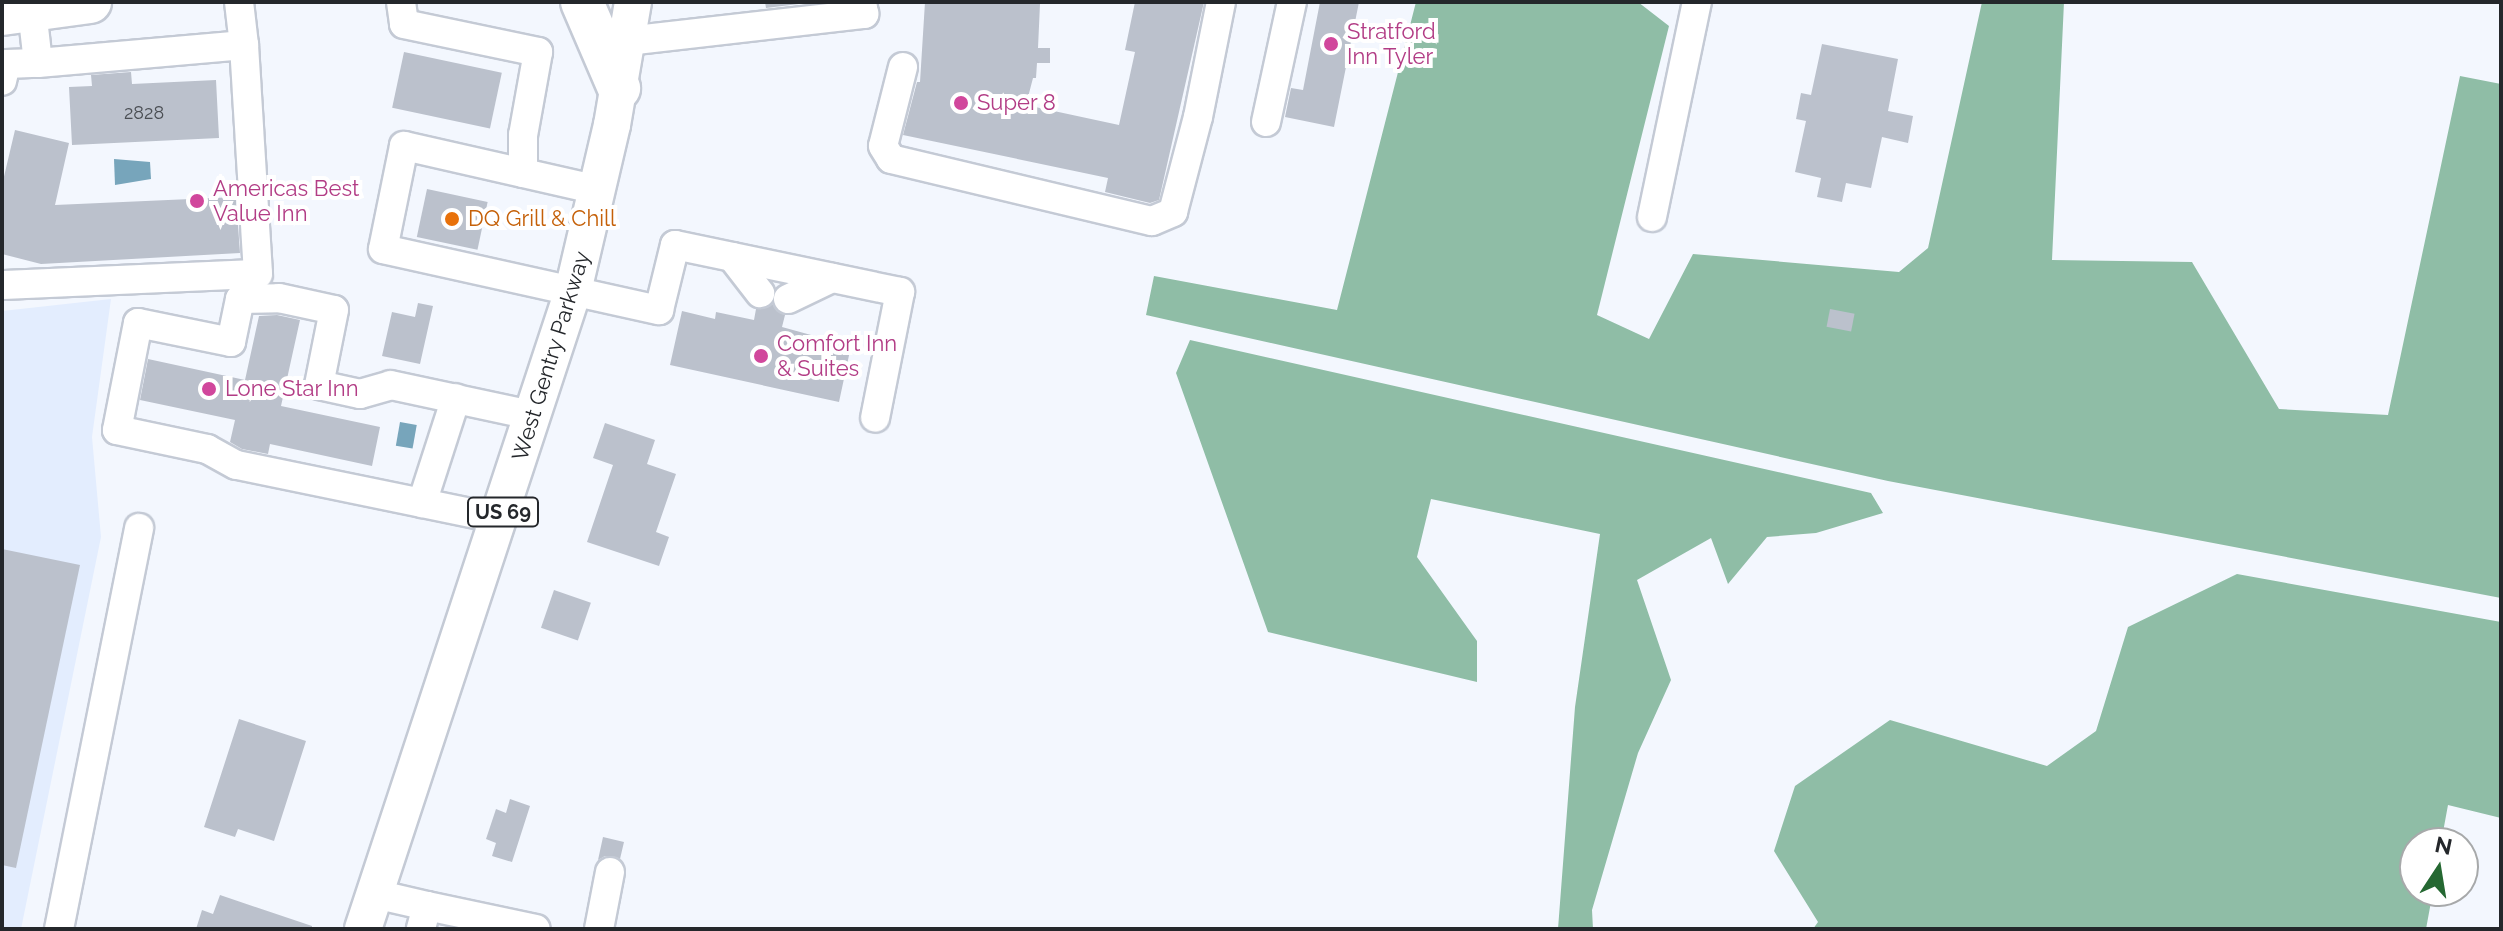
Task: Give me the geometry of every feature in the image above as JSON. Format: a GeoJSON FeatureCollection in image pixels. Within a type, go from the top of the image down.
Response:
{"type":"FeatureCollection","features":[{"type":"Feature","properties":{"kind":"highway"},"geometry":{"type":"LineString","coordinates":[[17,12],[90,2]]}},
{"type":"Feature","properties":{"kind":"highway"},"geometry":{"type":"LineString","coordinates":[[582,2],[619,88]]}},
{"type":"Feature","properties":{"kind":"main road","name":"West Gentry Parkway"},"geometry":{"type":"LineString","coordinates":[[363,929],[535,416],[573,291],[598,190],[633,2]]}},
{"type":"Feature","properties":{"kind":"lane"},"geometry":{"type":"LineString","coordinates":[[2,285],[258,274],[239,2]]}},
{"type":"Feature","properties":{"kind":"lane"},"geometry":{"type":"LineString","coordinates":[[401,2],[404,24],[538,52],[523,135],[523,173]]}},
{"type":"Feature","properties":{"kind":"lane"},"geometry":{"type":"LineString","coordinates":[[627,41],[864,14],[862,2]]}},
{"type":"Feature","properties":{"kind":"lane"},"geometry":{"type":"LineString","coordinates":[[903,67],[883,146],[891,159],[1152,221],[1173,212],[1198,117],[1221,2]]}},
{"type":"Feature","properties":{"kind":"lane"},"geometry":{"type":"LineString","coordinates":[[1266,122],[1292,2]]}},
{"type":"Feature","properties":{"kind":"lane"},"geometry":{"type":"LineString","coordinates":[[1652,217],[1697,2]]}},
{"type":"Feature","properties":{"kind":"lane"},"geometry":{"type":"LineString","coordinates":[[17,12],[38,63]]}},
{"type":"Feature","properties":{"kind":"lane"},"geometry":{"type":"LineString","coordinates":[[2,81],[6,64],[244,45]]}},
{"type":"Feature","properties":{"kind":"lane"},"geometry":{"type":"LineString","coordinates":[[598,190],[404,146],[383,249],[659,310],[675,245],[900,292],[875,418]]}},
{"type":"Feature","properties":{"kind":"lane"},"geometry":{"type":"LineString","coordinates":[[732,257],[760,293]]}},
{"type":"Feature","properties":{"kind":"lane"},"geometry":{"type":"LineString","coordinates":[[788,299],[832,278]]}},
{"type":"Feature","properties":{"kind":"lane"},"geometry":{"type":"LineString","coordinates":[[500,519],[236,465],[207,449],[117,430],[138,323],[231,342],[240,299],[279,298],[334,310],[319,385],[360,394],[391,385],[535,416]]}},
{"type":"Feature","properties":{"kind":"lane"},"geometry":{"type":"LineString","coordinates":[[422,503],[456,398]]}},
{"type":"Feature","properties":{"kind":"lane"},"geometry":{"type":"LineString","coordinates":[[59,929],[139,528]]}},
{"type":"Feature","properties":{"kind":"lane"},"geometry":{"type":"LineString","coordinates":[[599,929],[610,872]]}},
{"type":"Feature","properties":{"kind":"lane"},"geometry":{"type":"LineString","coordinates":[[375,894],[424,918],[536,929]]}},
{"type":"Feature","properties":{"kind":"shaded area"},"geometry":{"type":"Polygon","coordinates":[[[111,299],[92,437],[101,537],[21,929],[2,929],[2,311],[111,299]]]}},
{"type":"Feature","properties":{"kind":"green space"},"geometry":{"type":"Polygon","coordinates":[[[1416,2],[1638,2],[1669,26],[1597,315],[1649,339],[1693,254],[1899,272],[1928,248],[1982,2],[2064,2],[2052,260],[2192,262],[2279,409],[2388,415],[2460,76],[2501,84],[2501,598],[1888,481],[1146,315],[1154,276],[1337,310],[1416,2]]]}},
{"type":"Feature","properties":{"kind":"green space"},"geometry":{"type":"Polygon","coordinates":[[[1190,340],[1871,493],[1883,513],[1816,533],[1767,537],[1728,584],[1711,538],[1637,580],[1671,680],[1638,753],[1592,910],[1593,929],[1558,929],[1575,707],[1600,534],[1431,499],[1417,557],[1477,641],[1477,682],[1268,632],[1176,373],[1190,340]]]}},
{"type":"Feature","properties":{"kind":"green space"},"geometry":{"type":"Polygon","coordinates":[[[2237,574],[2501,622],[2501,818],[2448,805],[2444,827],[2399,827],[2399,907],[2430,907],[2426,929],[1813,929],[1818,922],[1774,851],[1795,786],[1890,720],[2047,766],[2096,731],[2128,627],[2237,574]]]}},
{"type":"Feature","properties":{"kind":"water"},"geometry":{"type":"Polygon","coordinates":[[[114,159],[150,162],[151,179],[115,185],[114,159]]]}},
{"type":"Feature","properties":{"kind":"water"},"geometry":{"type":"Polygon","coordinates":[[[400,422],[417,425],[413,449],[396,446],[400,422]]]}},
{"type":"Feature","properties":{"kind":"building"},"geometry":{"type":"Polygon","coordinates":[[[765,2],[815,2],[766,8],[765,2]]]}},
{"type":"Feature","properties":{"kind":"building","name":"Super 8"},"geometry":{"type":"Polygon","coordinates":[[[925,2],[1040,4],[1038,48],[1050,48],[1050,63],[1037,63],[1036,78],[1033,78],[1026,105],[1119,125],[1135,52],[1125,50],[1135,2],[1204,2],[1159,200],[1150,203],[1105,192],[1108,178],[903,135],[917,82],[920,82],[925,2]]]}},
{"type":"Feature","properties":{"kind":"building","name":"Stratford Inn Tyler"},"geometry":{"type":"Polygon","coordinates":[[[1320,2],[1359,2],[1334,127],[1285,117],[1291,88],[1303,90],[1320,2]]]}},
{"type":"Feature","properties":{"kind":"building"},"geometry":{"type":"Polygon","coordinates":[[[1822,44],[1898,59],[1888,111],[1913,116],[1908,143],[1882,137],[1871,188],[1846,183],[1842,202],[1817,197],[1821,178],[1795,172],[1806,121],[1796,119],[1801,93],[1811,95],[1822,44]]]}},
{"type":"Feature","properties":{"kind":"building"},"geometry":{"type":"Polygon","coordinates":[[[404,52],[502,73],[490,129],[392,108],[404,52]]]}},
{"type":"Feature","properties":{"kind":"building","name":"Americas Best Value Inn"},"geometry":{"type":"Polygon","coordinates":[[[131,72],[132,84],[216,80],[219,138],[72,145],[69,87],[92,86],[91,75],[131,72]]]}},
{"type":"Feature","properties":{"kind":"building","name":"Americas Best Value Inn"},"geometry":{"type":"Polygon","coordinates":[[[15,130],[69,143],[55,205],[236,197],[240,253],[41,264],[2,254],[2,185],[15,130]]]}},
{"type":"Feature","properties":{"kind":"building","name":"DQ Grill & Chill"},"geometry":{"type":"Polygon","coordinates":[[[427,189],[488,202],[477,250],[417,237],[427,189]]]}},
{"type":"Feature","properties":{"kind":"building"},"geometry":{"type":"Polygon","coordinates":[[[418,303],[433,306],[420,364],[382,356],[392,312],[415,317],[418,303]]]}},
{"type":"Feature","properties":{"kind":"building","name":"Comfort Inn & Suites"},"geometry":{"type":"Polygon","coordinates":[[[772,304],[785,315],[782,327],[851,346],[839,402],[670,365],[682,311],[715,319],[716,312],[754,320],[756,309],[772,304]]]}},
{"type":"Feature","properties":{"kind":"building"},"geometry":{"type":"Polygon","coordinates":[[[1830,309],[1855,314],[1851,331],[1827,327],[1830,309]]]}},
{"type":"Feature","properties":{"kind":"building","name":"Lone Star Inn"},"geometry":{"type":"Polygon","coordinates":[[[277,315],[300,320],[281,406],[380,427],[372,466],[270,444],[268,454],[242,449],[230,442],[235,420],[140,400],[148,359],[245,380],[259,316],[277,315]]]}},
{"type":"Feature","properties":{"kind":"building"},"geometry":{"type":"Polygon","coordinates":[[[605,423],[655,440],[647,464],[676,474],[656,532],[669,537],[659,566],[587,542],[613,465],[593,458],[605,423]]]}},
{"type":"Feature","properties":{"kind":"building"},"geometry":{"type":"Polygon","coordinates":[[[2,549],[80,565],[16,868],[2,865],[2,549]]]}},
{"type":"Feature","properties":{"kind":"building"},"geometry":{"type":"Polygon","coordinates":[[[554,590],[591,603],[578,641],[541,628],[554,590]]]}},
{"type":"Feature","properties":{"kind":"building"},"geometry":{"type":"Polygon","coordinates":[[[239,719],[306,741],[274,841],[238,829],[235,837],[204,827],[239,719]]]}},
{"type":"Feature","properties":{"kind":"building"},"geometry":{"type":"Polygon","coordinates":[[[510,799],[530,806],[512,862],[492,856],[496,843],[486,839],[496,809],[506,813],[510,799]]]}},
{"type":"Feature","properties":{"kind":"building"},"geometry":{"type":"Polygon","coordinates":[[[603,837],[624,842],[620,859],[605,856],[598,860],[603,837]]]}},
{"type":"Feature","properties":{"kind":"building"},"geometry":{"type":"Polygon","coordinates":[[[220,895],[312,926],[312,929],[196,929],[202,910],[213,914],[220,895]]]}},
{"type":"Feature","properties":{"kind":"place","name":"Stratford Inn Tyler"},"geometry":{"type":"Point","coordinates":[1331,44]}},
{"type":"Feature","properties":{"kind":"place","name":"Super 8"},"geometry":{"type":"Point","coordinates":[961,103]}},
{"type":"Feature","properties":{"kind":"place","name":"Americas Best Value Inn"},"geometry":{"type":"Point","coordinates":[197,201]}},
{"type":"Feature","properties":{"kind":"place","name":"DQ Grill & Chill"},"geometry":{"type":"Point","coordinates":[452,219]}},
{"type":"Feature","properties":{"kind":"place","name":"Comfort Inn & Suites"},"geometry":{"type":"Point","coordinates":[761,356]}},
{"type":"Feature","properties":{"kind":"place","name":"Lone Star Inn"},"geometry":{"type":"Point","coordinates":[209,389]}}]}
